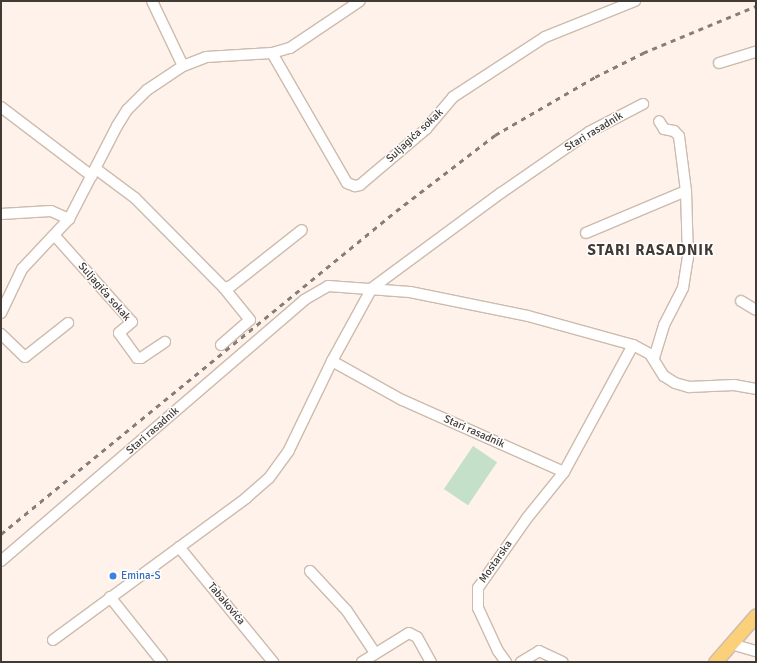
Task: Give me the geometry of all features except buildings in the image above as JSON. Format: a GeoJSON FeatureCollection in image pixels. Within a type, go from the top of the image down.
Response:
{"type":"FeatureCollection","features":[{"type":"Feature","properties":{"kind":"main road"},"geometry":{"type":"LineString","coordinates":[[715,662],[756,615]]}},
{"type":"Feature","properties":{"kind":"street"},"geometry":{"type":"LineString","coordinates":[[152,1],[183,66]]}},
{"type":"Feature","properties":{"kind":"street"},"geometry":{"type":"LineString","coordinates":[[1,313],[22,269],[55,236],[69,219],[127,110],[156,83],[183,66],[214,56],[272,53],[290,48],[360,1]]}},
{"type":"Feature","properties":{"kind":"street","name":"Suljagića sokak"},"geometry":{"type":"LineString","coordinates":[[272,53],[347,183],[355,186],[360,185],[426,128],[453,97],[545,37],[635,1]]}},
{"type":"Feature","properties":{"kind":"street"},"geometry":{"type":"LineString","coordinates":[[719,63],[756,52]]}},
{"type":"Feature","properties":{"kind":"street","name":"Stari rasadnik"},"geometry":{"type":"LineString","coordinates":[[564,472],[402,400],[332,361],[372,288],[502,193],[590,132],[643,104]]}},
{"type":"Feature","properties":{"kind":"street"},"geometry":{"type":"LineString","coordinates":[[1,107],[94,172],[135,198],[224,288],[250,320],[220,345]]}},
{"type":"Feature","properties":{"kind":"street"},"geometry":{"type":"LineString","coordinates":[[654,358],[664,325],[683,288],[687,269],[686,191],[679,136],[674,131],[664,129],[659,121]]}},
{"type":"Feature","properties":{"kind":"street"},"geometry":{"type":"LineString","coordinates":[[586,233],[686,191]]}},
{"type":"Feature","properties":{"kind":"street"},"geometry":{"type":"LineString","coordinates":[[1,214],[51,211],[69,219]]}},
{"type":"Feature","properties":{"kind":"street"},"geometry":{"type":"LineString","coordinates":[[224,288],[231,286],[302,230]]}},
{"type":"Feature","properties":{"kind":"street","name":"Suljagića sokak"},"geometry":{"type":"LineString","coordinates":[[55,236],[132,322],[119,333],[137,358],[141,358],[165,342]]}},
{"type":"Feature","properties":{"kind":"street","name":"Stari rasadnik"},"geometry":{"type":"LineString","coordinates":[[1,561],[304,300],[333,285],[410,292],[528,316],[633,345],[654,358],[664,376],[675,384],[689,387],[734,386],[756,389]]}},
{"type":"Feature","properties":{"kind":"street"},"geometry":{"type":"LineString","coordinates":[[741,301],[756,310]]}},
{"type":"Feature","properties":{"kind":"street"},"geometry":{"type":"LineString","coordinates":[[1,334],[25,357],[68,323]]}},
{"type":"Feature","properties":{"kind":"street"},"geometry":{"type":"LineString","coordinates":[[564,472],[633,345]]}},
{"type":"Feature","properties":{"kind":"street"},"geometry":{"type":"LineString","coordinates":[[53,640],[246,498],[269,478],[289,450],[332,361]]}},
{"type":"Feature","properties":{"kind":"street","name":"Mostarska"},"geometry":{"type":"LineString","coordinates":[[506,662],[498,650],[478,608],[478,588],[527,518],[564,472]]}},
{"type":"Feature","properties":{"kind":"street","name":"Tabakovića"},"geometry":{"type":"LineString","coordinates":[[179,547],[273,662]]}},
{"type":"Feature","properties":{"kind":"street"},"geometry":{"type":"LineString","coordinates":[[310,571],[347,611],[375,653]]}},
{"type":"Feature","properties":{"kind":"street"},"geometry":{"type":"LineString","coordinates":[[110,597],[162,662]]}},
{"type":"Feature","properties":{"kind":"street"},"geometry":{"type":"LineString","coordinates":[[362,662],[406,634],[412,633],[417,637],[431,662]]}},
{"type":"Feature","properties":{"kind":"street"},"geometry":{"type":"LineString","coordinates":[[731,644],[756,651]]}},
{"type":"Feature","properties":{"kind":"street"},"geometry":{"type":"LineString","coordinates":[[521,662],[539,651],[562,662]]}},
{"type":"Feature","properties":{"kind":"green space"},"geometry":{"type":"Polygon","coordinates":[[[473,446],[497,462],[468,505],[444,489],[473,446]]]}},
{"type":"Feature","properties":{"kind":"railway"},"geometry":{"type":"LineString","coordinates":[[1,534],[396,211],[495,135],[595,77],[643,53],[756,6]]}},
{"type":"Feature","properties":{"kind":"place","name":"Emina-S"},"geometry":{"type":"Point","coordinates":[113,576]}},
{"type":"Feature","properties":{"kind":"district","name":"STARI RASADNIK"},"geometry":{"type":"Point","coordinates":[651,251]}}]}
